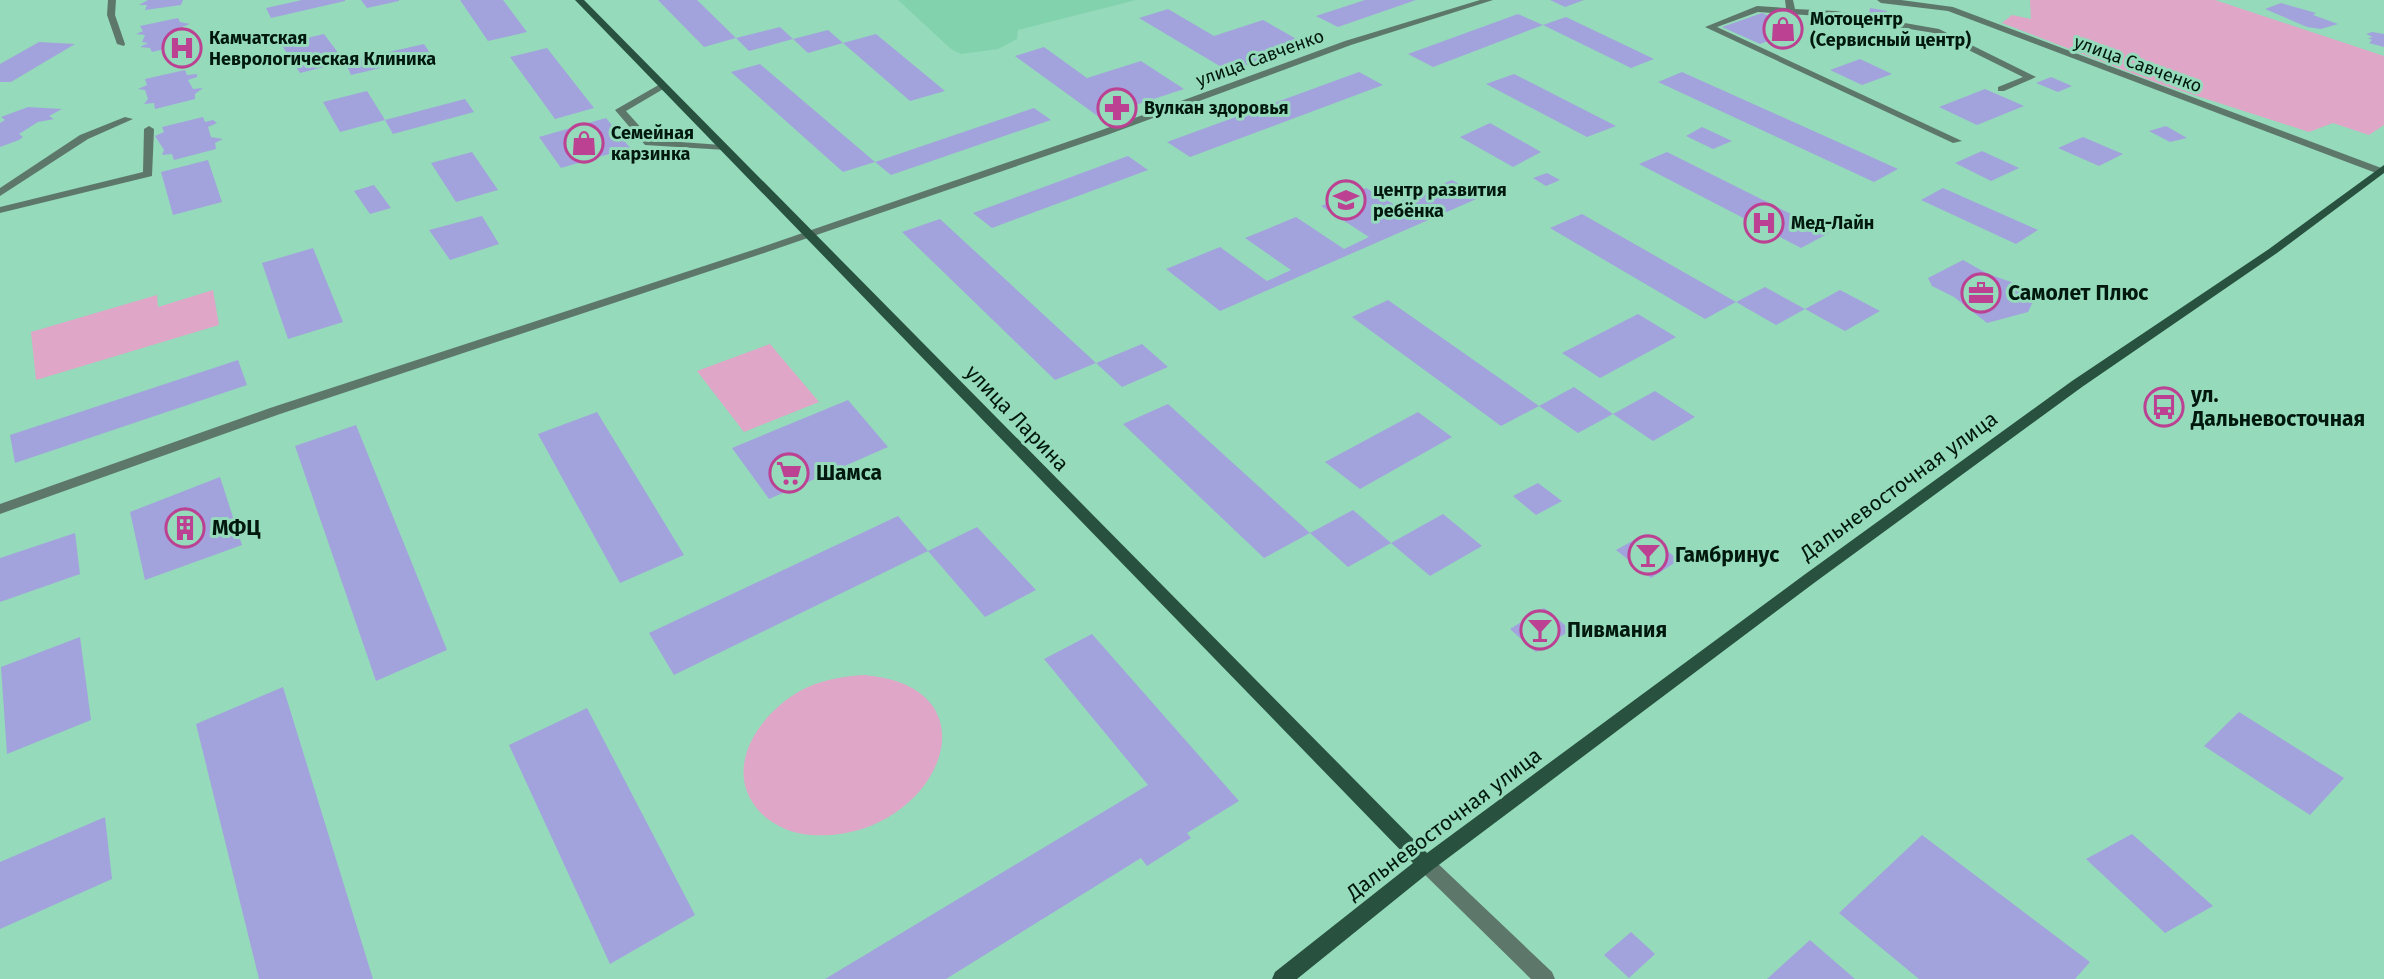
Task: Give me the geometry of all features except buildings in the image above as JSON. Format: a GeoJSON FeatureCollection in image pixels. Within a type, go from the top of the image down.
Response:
{"type":"FeatureCollection","features":[{"type":"Feature","properties":{"kind":"main road","name":"улица Ларина"},"geometry":{"type":"LineString","coordinates":[[579,0],[1426,864]]}},
{"type":"Feature","properties":{"kind":"main road","name":"Дальневосточная улица"},"geometry":{"type":"LineString","coordinates":[[1283,979],[1426,864],[1942,482],[2162,324],[2273,251],[2382,169]]}},
{"type":"Feature","properties":{"kind":"street"},"geometry":{"type":"LineString","coordinates":[[111,0],[110,15],[121,44]]}},
{"type":"Feature","properties":{"kind":"street","name":"улица Савченко"},"geometry":{"type":"LineString","coordinates":[[0,509],[275,411],[1103,133],[1349,43],[1489,0]]}},
{"type":"Feature","properties":{"kind":"street"},"geometry":{"type":"LineString","coordinates":[[1789,0],[1791,11]]}},
{"type":"Feature","properties":{"kind":"street","name":"улица Савченко"},"geometry":{"type":"LineString","coordinates":[[1881,0],[1950,9],[2382,169]]}},
{"type":"Feature","properties":{"kind":"street"},"geometry":{"type":"LineString","coordinates":[[1940,0],[1950,9]]}},
{"type":"Feature","properties":{"kind":"street"},"geometry":{"type":"LineString","coordinates":[[1957,141],[1709,27],[1757,9],[1836,14],[1936,31],[2031,77],[2001,89]]}},
{"type":"Feature","properties":{"kind":"street"},"geometry":{"type":"LineString","coordinates":[[662,86],[620,110],[649,143],[722,148]]}},
{"type":"Feature","properties":{"kind":"street"},"geometry":{"type":"LineString","coordinates":[[0,193],[84,137],[128,119]]}},
{"type":"Feature","properties":{"kind":"street"},"geometry":{"type":"LineString","coordinates":[[0,210],[148,174],[149,130]]}},
{"type":"Feature","properties":{"kind":"street"},"geometry":{"type":"LineString","coordinates":[[1426,864],[1545,979]]}},
{"type":"Feature","properties":{"kind":"shaded area"},"geometry":{"type":"Polygon","coordinates":[[[898,0],[1136,0],[1018,30],[1017,39],[998,49],[961,54],[951,49],[898,0]]]}},
{"type":"Feature","properties":{"kind":"shaded area"},"geometry":{"type":"Polygon","coordinates":[[[2030,0],[2215,0],[2384,56],[2384,125],[2369,135],[2333,123],[2309,132],[2160,84],[2002,23],[2012,15],[2031,19],[2030,0]]]}},
{"type":"Feature","properties":{"kind":"shaded area"},"geometry":{"type":"Polygon","coordinates":[[[213,290],[219,325],[36,380],[31,332],[157,295],[158,307],[213,290]]]}},
{"type":"Feature","properties":{"kind":"shaded area"},"geometry":{"type":"Polygon","coordinates":[[[770,344],[819,402],[744,432],[697,371],[770,344]]]}},
{"type":"Feature","properties":{"kind":"shaded area"},"geometry":{"type":"Polygon","coordinates":[[[864,675],[908,686],[933,706],[942,733],[937,763],[919,791],[891,815],[854,831],[811,835],[783,828],[764,816],[748,794],[744,775],[745,757],[752,740],[776,708],[792,696],[822,682],[864,675]]]}},
{"type":"Feature","properties":{"kind":"place","name":"Мотоцентр (Сервисный центр)"},"geometry":{"type":"Point","coordinates":[1783,29]}},
{"type":"Feature","properties":{"kind":"place","name":"Камчатская Неврологическая Клиника"},"geometry":{"type":"Point","coordinates":[182,48]}},
{"type":"Feature","properties":{"kind":"place","name":"Вулкан здоровья"},"geometry":{"type":"Point","coordinates":[1117,108]}},
{"type":"Feature","properties":{"kind":"place","name":"Семейная карзинка"},"geometry":{"type":"Point","coordinates":[584,143]}},
{"type":"Feature","properties":{"kind":"place","name":"центр развития ребёнка"},"geometry":{"type":"Point","coordinates":[1346,200]}},
{"type":"Feature","properties":{"kind":"place","name":"Мед-Лайн"},"geometry":{"type":"Point","coordinates":[1764,223]}},
{"type":"Feature","properties":{"kind":"place","name":"Самолет Плюс"},"geometry":{"type":"Point","coordinates":[1981,293]}},
{"type":"Feature","properties":{"kind":"place","name":"ул. Дальневосточная"},"geometry":{"type":"Point","coordinates":[2164,407]}},
{"type":"Feature","properties":{"kind":"place","name":"Шамса"},"geometry":{"type":"Point","coordinates":[789,473]}},
{"type":"Feature","properties":{"kind":"place","name":"МФЦ"},"geometry":{"type":"Point","coordinates":[185,528]}},
{"type":"Feature","properties":{"kind":"place","name":"Гамбринус"},"geometry":{"type":"Point","coordinates":[1648,555]}},
{"type":"Feature","properties":{"kind":"place","name":"Пивмания"},"geometry":{"type":"Point","coordinates":[1540,630]}}]}
